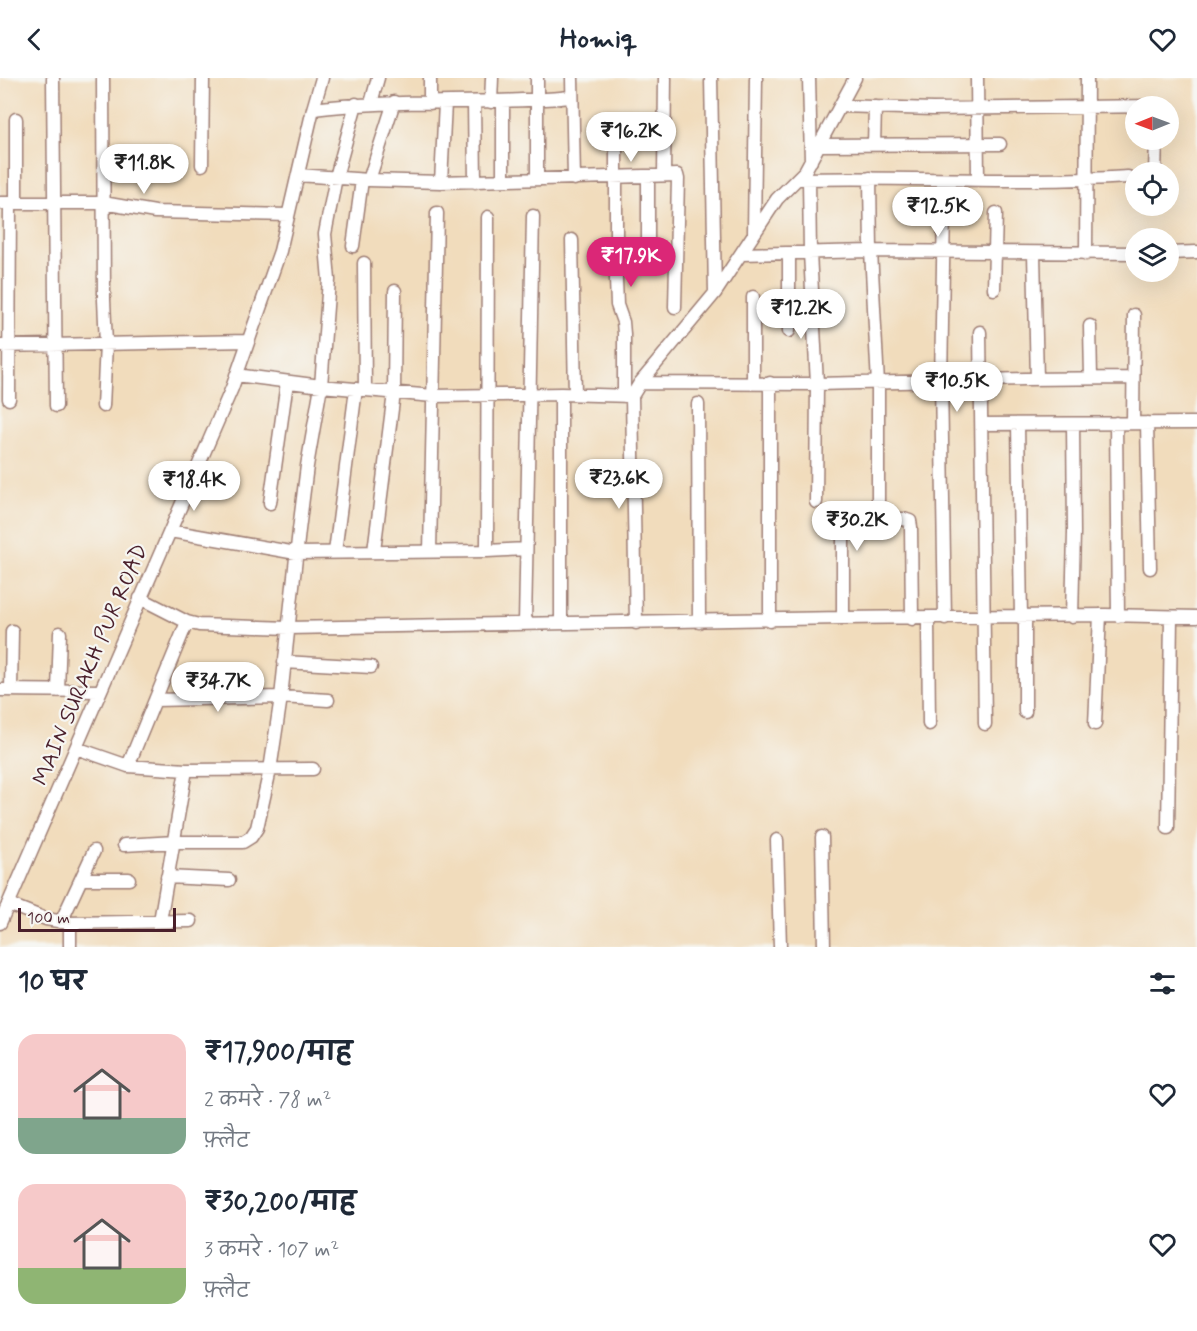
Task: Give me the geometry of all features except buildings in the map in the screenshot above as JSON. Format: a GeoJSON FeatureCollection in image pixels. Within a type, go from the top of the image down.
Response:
{"type":"FeatureCollection","features":[{"type":"Feature","properties":{"kind":"street"},"geometry":{"type":"LineString","coordinates":[[53,78],[56,406]]}},
{"type":"Feature","properties":{"kind":"street"},"geometry":{"type":"LineString","coordinates":[[103,78],[104,406]]}},
{"type":"Feature","properties":{"kind":"street"},"geometry":{"type":"LineString","coordinates":[[202,165],[203,78]]}},
{"type":"Feature","properties":{"kind":"street","name":"MAIN SURAKH PUR ROAD"},"geometry":{"type":"LineString","coordinates":[[0,923],[236,375],[280,251],[322,78]]}},
{"type":"Feature","properties":{"kind":"street"},"geometry":{"type":"LineString","coordinates":[[371,103],[378,78]]}},
{"type":"Feature","properties":{"kind":"street"},"geometry":{"type":"LineString","coordinates":[[430,78],[430,103]]}},
{"type":"Feature","properties":{"kind":"street"},"geometry":{"type":"LineString","coordinates":[[492,78],[497,102],[503,180]]}},
{"type":"Feature","properties":{"kind":"street"},"geometry":{"type":"LineString","coordinates":[[537,78],[537,178]]}},
{"type":"Feature","properties":{"kind":"street"},"geometry":{"type":"LineString","coordinates":[[572,78],[574,179]]}},
{"type":"Feature","properties":{"kind":"street"},"geometry":{"type":"LineString","coordinates":[[664,175],[665,78]]}},
{"type":"Feature","properties":{"kind":"street"},"geometry":{"type":"LineString","coordinates":[[711,78],[715,293]]}},
{"type":"Feature","properties":{"kind":"street"},"geometry":{"type":"LineString","coordinates":[[754,233],[756,78]]}},
{"type":"Feature","properties":{"kind":"street"},"geometry":{"type":"LineString","coordinates":[[808,78],[811,161]]}},
{"type":"Feature","properties":{"kind":"street"},"geometry":{"type":"LineString","coordinates":[[236,375],[321,386],[433,396],[575,394],[628,396],[715,293],[777,199],[803,179],[855,78]]}},
{"type":"Feature","properties":{"kind":"street"},"geometry":{"type":"LineString","coordinates":[[976,78],[978,180]]}},
{"type":"Feature","properties":{"kind":"street"},"geometry":{"type":"LineString","coordinates":[[1086,254],[1087,78]]}},
{"type":"Feature","properties":{"kind":"street"},"geometry":{"type":"LineString","coordinates":[[313,109],[371,103],[497,102],[572,97]]}},
{"type":"Feature","properties":{"kind":"street"},"geometry":{"type":"LineString","coordinates":[[353,246],[365,180],[394,102]]}},
{"type":"Feature","properties":{"kind":"street"},"geometry":{"type":"LineString","coordinates":[[474,102],[475,183]]}},
{"type":"Feature","properties":{"kind":"street"},"geometry":{"type":"LineString","coordinates":[[441,182],[445,103]]}},
{"type":"Feature","properties":{"kind":"street"},"geometry":{"type":"LineString","coordinates":[[124,846],[175,842],[243,842],[251,837],[257,828],[270,770],[281,697],[307,466],[321,386],[328,280],[325,234],[336,177],[356,104]]}},
{"type":"Feature","properties":{"kind":"street"},"geometry":{"type":"LineString","coordinates":[[841,106],[933,109],[1125,107]]}},
{"type":"Feature","properties":{"kind":"street"},"geometry":{"type":"LineString","coordinates":[[874,145],[875,107]]}},
{"type":"Feature","properties":{"kind":"street"},"geometry":{"type":"LineString","coordinates":[[9,399],[4,346],[9,203],[16,119]]}},
{"type":"Feature","properties":{"kind":"street"},"geometry":{"type":"LineString","coordinates":[[820,145],[977,146],[1000,144]]}},
{"type":"Feature","properties":{"kind":"street"},"geometry":{"type":"LineString","coordinates":[[616,147],[616,288],[617,305],[623,322],[628,396],[636,623]]}},
{"type":"Feature","properties":{"kind":"street"},"geometry":{"type":"LineString","coordinates":[[298,175],[365,180],[475,183],[537,178],[616,178],[673,174],[678,179],[675,307]]}},
{"type":"Feature","properties":{"kind":"street"},"geometry":{"type":"LineString","coordinates":[[648,176],[648,259]]}},
{"type":"Feature","properties":{"kind":"street"},"geometry":{"type":"LineString","coordinates":[[803,179],[1086,180],[1125,177]]}},
{"type":"Feature","properties":{"kind":"street"},"geometry":{"type":"LineString","coordinates":[[870,178],[871,251],[878,384],[878,519]]}},
{"type":"Feature","properties":{"kind":"street"},"geometry":{"type":"LineString","coordinates":[[803,179],[810,253],[817,384],[816,502]]}},
{"type":"Feature","properties":{"kind":"street"},"geometry":{"type":"LineString","coordinates":[[9,203],[103,203],[155,212],[288,215]]}},
{"type":"Feature","properties":{"kind":"street"},"geometry":{"type":"LineString","coordinates":[[944,208],[941,381],[945,618]]}},
{"type":"Feature","properties":{"kind":"street"},"geometry":{"type":"LineString","coordinates":[[430,551],[436,213]]}},
{"type":"Feature","properties":{"kind":"street"},"geometry":{"type":"LineString","coordinates":[[994,289],[996,213]]}},
{"type":"Feature","properties":{"kind":"street"},"geometry":{"type":"LineString","coordinates":[[525,624],[533,216]]}},
{"type":"Feature","properties":{"kind":"street"},"geometry":{"type":"LineString","coordinates":[[487,551],[488,217]]}},
{"type":"Feature","properties":{"kind":"street"},"geometry":{"type":"LineString","coordinates":[[572,240],[575,394]]}},
{"type":"Feature","properties":{"kind":"street"},"geometry":{"type":"LineString","coordinates":[[741,254],[871,251],[1125,253]]}},
{"type":"Feature","properties":{"kind":"street"},"geometry":{"type":"LineString","coordinates":[[1179,253],[1197,252]]}},
{"type":"Feature","properties":{"kind":"street"},"geometry":{"type":"LineString","coordinates":[[789,254],[789,331]]}},
{"type":"Feature","properties":{"kind":"street"},"geometry":{"type":"LineString","coordinates":[[1034,254],[1037,379]]}},
{"type":"Feature","properties":{"kind":"street"},"geometry":{"type":"LineString","coordinates":[[335,552],[361,390],[364,263]]}},
{"type":"Feature","properties":{"kind":"street"},"geometry":{"type":"LineString","coordinates":[[374,551],[394,393],[395,291]]}},
{"type":"Feature","properties":{"kind":"street"},"geometry":{"type":"LineString","coordinates":[[753,297],[753,383]]}},
{"type":"Feature","properties":{"kind":"street"},"geometry":{"type":"LineString","coordinates":[[1133,423],[1134,315]]}},
{"type":"Feature","properties":{"kind":"street"},"geometry":{"type":"LineString","coordinates":[[1090,326],[1091,378]]}},
{"type":"Feature","properties":{"kind":"street"},"geometry":{"type":"LineString","coordinates":[[980,332],[985,724]]}},
{"type":"Feature","properties":{"kind":"street"},"geometry":{"type":"LineString","coordinates":[[4,346],[248,341]]}},
{"type":"Feature","properties":{"kind":"street"},"geometry":{"type":"LineString","coordinates":[[640,383],[878,384],[1133,378]]}},
{"type":"Feature","properties":{"kind":"street"},"geometry":{"type":"LineString","coordinates":[[270,503],[287,382]]}},
{"type":"Feature","properties":{"kind":"street"},"geometry":{"type":"LineString","coordinates":[[770,383],[770,621]]}},
{"type":"Feature","properties":{"kind":"street"},"geometry":{"type":"LineString","coordinates":[[561,394],[561,622]]}},
{"type":"Feature","properties":{"kind":"street"},"geometry":{"type":"LineString","coordinates":[[698,404],[699,622]]}},
{"type":"Feature","properties":{"kind":"street"},"geometry":{"type":"LineString","coordinates":[[1116,423],[1118,616]]}},
{"type":"Feature","properties":{"kind":"street"},"geometry":{"type":"LineString","coordinates":[[1147,423],[1150,568]]}},
{"type":"Feature","properties":{"kind":"street"},"geometry":{"type":"LineString","coordinates":[[982,424],[1197,423]]}},
{"type":"Feature","properties":{"kind":"street"},"geometry":{"type":"LineString","coordinates":[[1018,424],[1025,712]]}},
{"type":"Feature","properties":{"kind":"street"},"geometry":{"type":"LineString","coordinates":[[1072,617],[1073,424]]}},
{"type":"Feature","properties":{"kind":"street"},"geometry":{"type":"LineString","coordinates":[[843,618],[843,524],[850,520],[904,519],[910,521],[912,619]]}},
{"type":"Feature","properties":{"kind":"street"},"geometry":{"type":"LineString","coordinates":[[170,531],[296,553],[526,549]]}},
{"type":"Feature","properties":{"kind":"street"},"geometry":{"type":"LineString","coordinates":[[140,598],[187,622],[199,625],[288,628],[1100,615],[1197,618]]}},
{"type":"Feature","properties":{"kind":"street"},"geometry":{"type":"LineString","coordinates":[[1095,724],[1100,615]]}},
{"type":"Feature","properties":{"kind":"street"},"geometry":{"type":"LineString","coordinates":[[1168,828],[1171,617]]}},
{"type":"Feature","properties":{"kind":"street"},"geometry":{"type":"LineString","coordinates":[[928,619],[929,724]]}},
{"type":"Feature","properties":{"kind":"street"},"geometry":{"type":"LineString","coordinates":[[128,766],[187,622]]}},
{"type":"Feature","properties":{"kind":"street"},"geometry":{"type":"LineString","coordinates":[[12,631],[5,690],[100,691]]}},
{"type":"Feature","properties":{"kind":"street"},"geometry":{"type":"LineString","coordinates":[[58,691],[60,633]]}},
{"type":"Feature","properties":{"kind":"street"},"geometry":{"type":"LineString","coordinates":[[284,662],[371,667]]}},
{"type":"Feature","properties":{"kind":"street"},"geometry":{"type":"LineString","coordinates":[[155,700],[281,697],[328,700]]}},
{"type":"Feature","properties":{"kind":"street"},"geometry":{"type":"LineString","coordinates":[[76,748],[128,766],[186,770],[313,769]]}},
{"type":"Feature","properties":{"kind":"street"},"geometry":{"type":"LineString","coordinates":[[160,921],[186,770]]}},
{"type":"Feature","properties":{"kind":"street"},"geometry":{"type":"LineString","coordinates":[[822,837],[824,947]]}},
{"type":"Feature","properties":{"kind":"street"},"geometry":{"type":"LineString","coordinates":[[777,840],[780,947]]}},
{"type":"Feature","properties":{"kind":"street"},"geometry":{"type":"LineString","coordinates":[[70,947],[65,922],[94,851]]}},
{"type":"Feature","properties":{"kind":"street"},"geometry":{"type":"LineString","coordinates":[[167,877],[229,880]]}},
{"type":"Feature","properties":{"kind":"street"},"geometry":{"type":"LineString","coordinates":[[81,879],[129,879]]}},
{"type":"Feature","properties":{"kind":"street"},"geometry":{"type":"LineString","coordinates":[[8,904],[46,919],[65,922],[191,921]]}}]}
